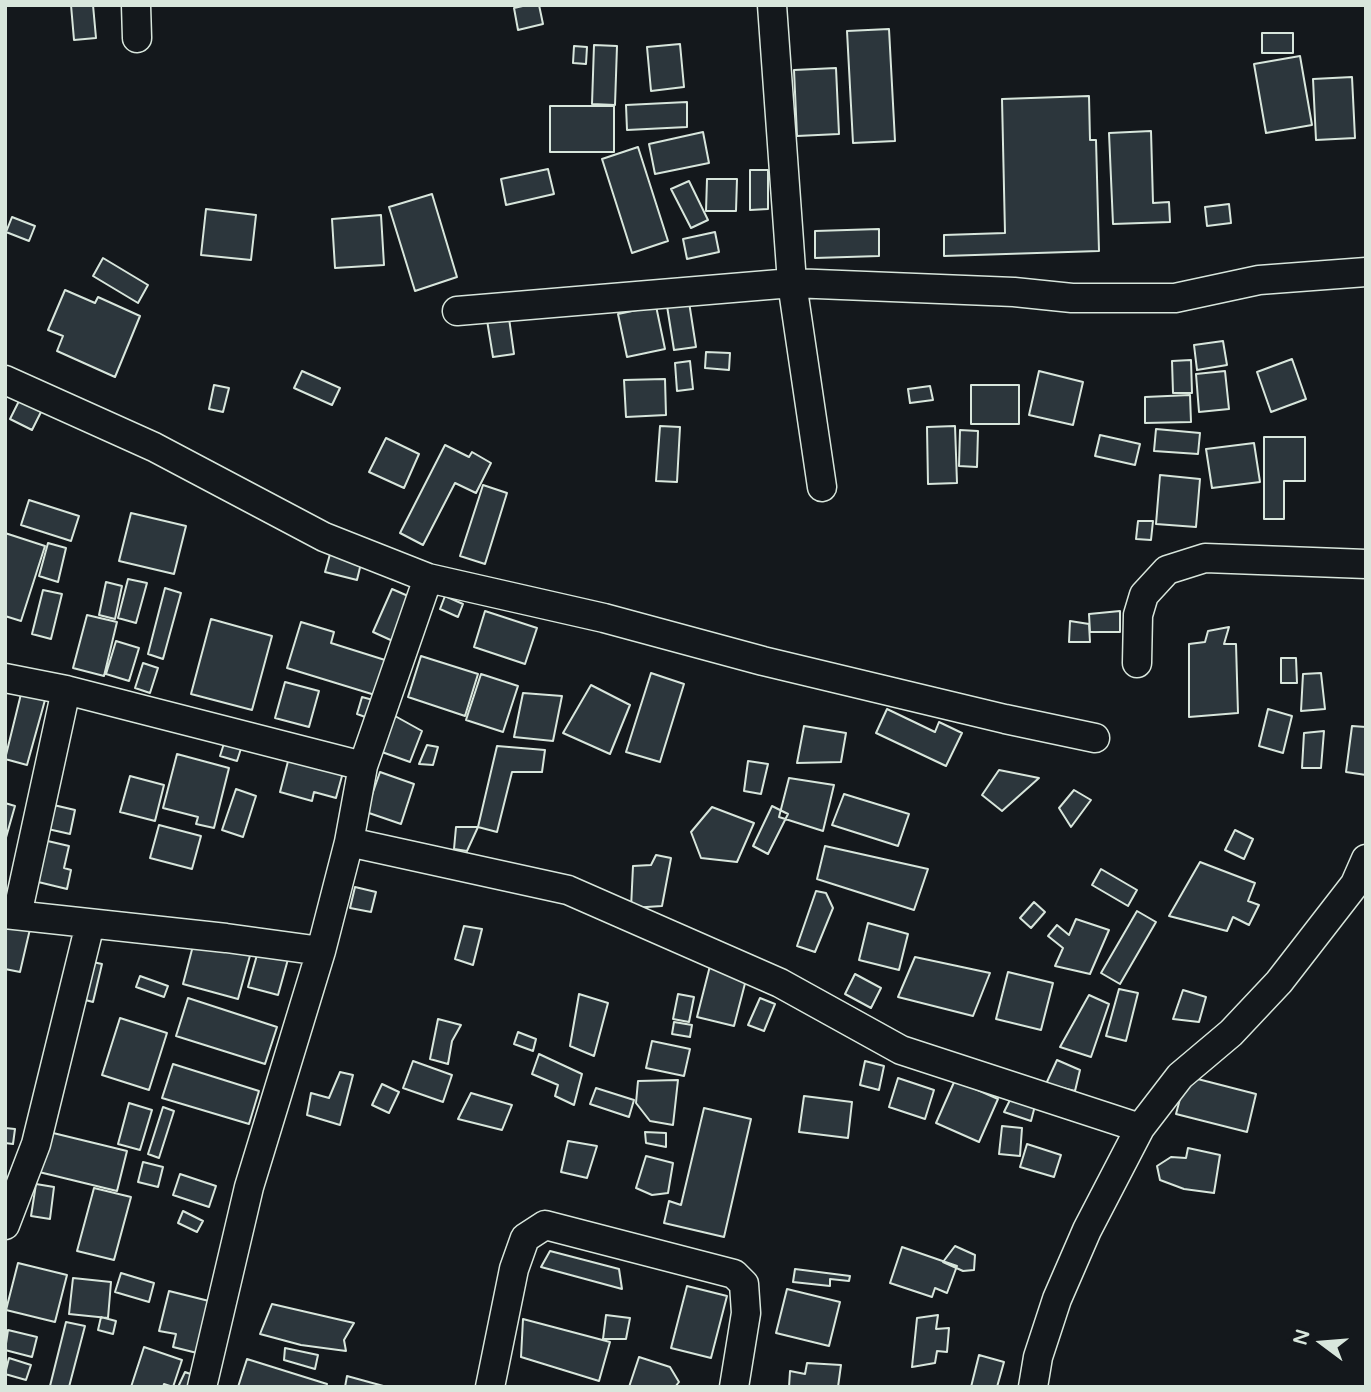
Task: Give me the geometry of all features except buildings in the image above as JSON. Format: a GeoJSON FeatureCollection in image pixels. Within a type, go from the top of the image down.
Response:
{"type":"FeatureCollection","features":[{"type":"Feature","properties":{"kind":"street"},"geometry":{"type":"LineString","coordinates":[[136,5],[136,38]]}},
{"type":"Feature","properties":{"kind":"street"},"geometry":{"type":"LineString","coordinates":[[772,5],[792,283],[822,487]]}},
{"type":"Feature","properties":{"kind":"street"},"geometry":{"type":"LineString","coordinates":[[457,311],[792,283],[1014,292],[1072,298],[1175,298],[1259,280],[1366,272]]}},
{"type":"Feature","properties":{"kind":"street"},"geometry":{"type":"LineString","coordinates":[[5,380],[154,447],[324,537],[428,578],[604,618],[763,661],[1005,719],[1096,738]]}},
{"type":"Feature","properties":{"kind":"street"},"geometry":{"type":"LineString","coordinates":[[1136,663],[1138,615],[1144,595],[1167,570],[1205,558],[1366,564]]}},
{"type":"Feature","properties":{"kind":"street"},"geometry":{"type":"LineString","coordinates":[[202,1387],[249,1187],[321,951],[349,842],[363,766],[428,578]]}},
{"type":"Feature","properties":{"kind":"street"},"geometry":{"type":"LineString","coordinates":[[5,678],[66,690],[363,766]]}},
{"type":"Feature","properties":{"kind":"street"},"geometry":{"type":"LineString","coordinates":[[66,690],[11,915],[321,951]]}},
{"type":"Feature","properties":{"kind":"street"},"geometry":{"type":"LineString","coordinates":[[349,842],[568,890],[780,983],[901,1050],[1140,1128]]}},
{"type":"Feature","properties":{"kind":"street"},"geometry":{"type":"LineString","coordinates":[[1033,1387],[1038,1357],[1057,1299],[1087,1230],[1140,1128],[1180,1076],[1231,1033],[1279,982],[1355,884],[1366,859]]}},
{"type":"Feature","properties":{"kind":"street"},"geometry":{"type":"LineString","coordinates":[[5,1225],[36,1144],[90,924]]}},
{"type":"Feature","properties":{"kind":"street"},"geometry":{"type":"LineString","coordinates":[[490,1387],[514,1269],[525,1238],[545,1225],[734,1274],[744,1284],[746,1313],[734,1387]]}}]}
